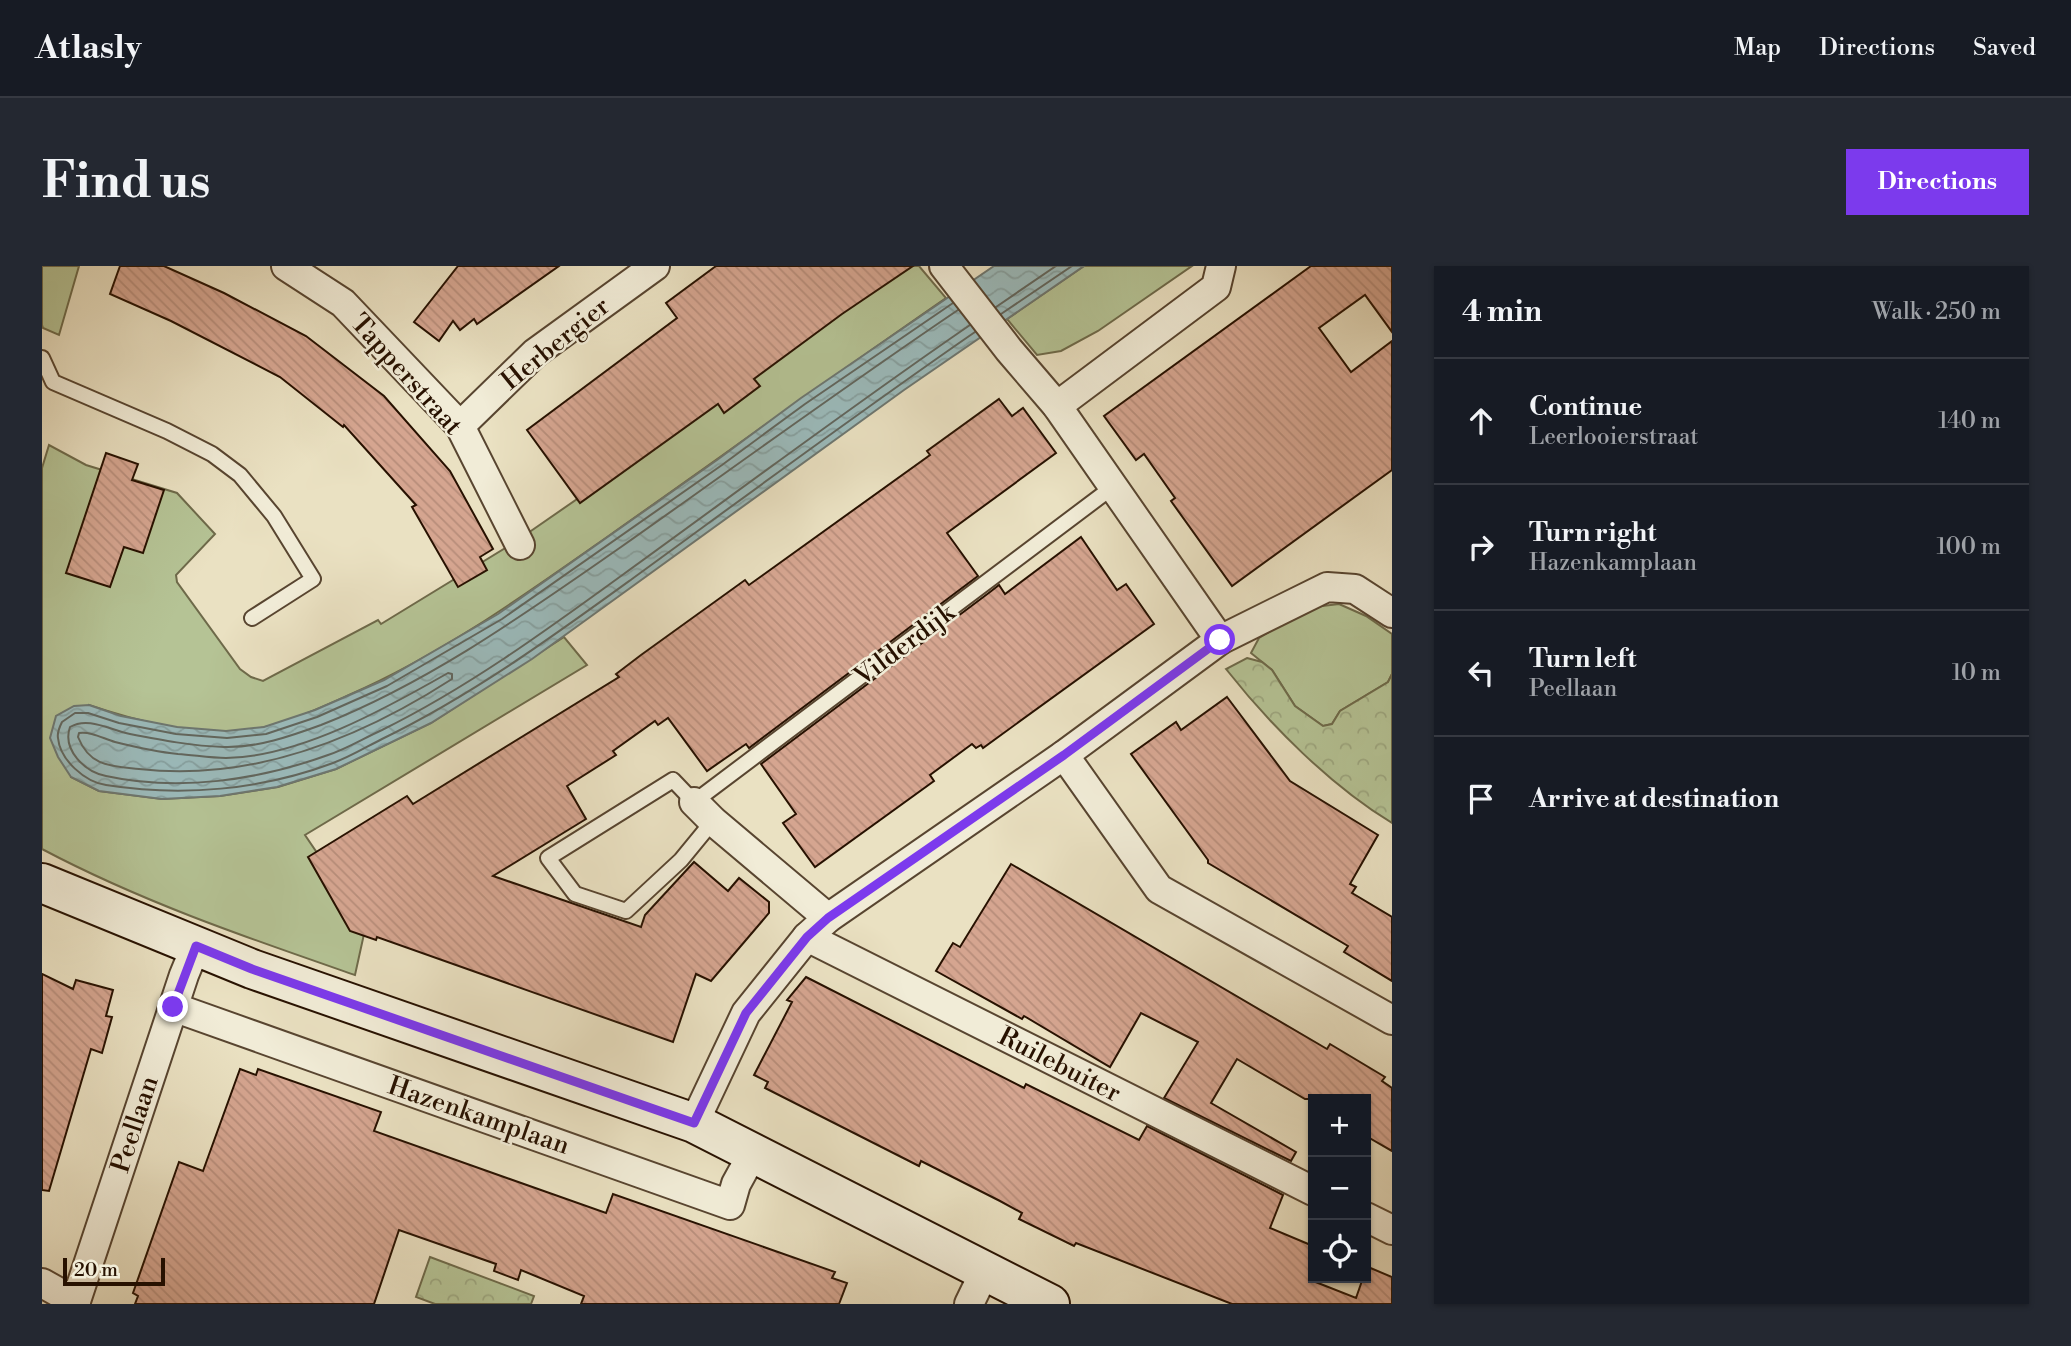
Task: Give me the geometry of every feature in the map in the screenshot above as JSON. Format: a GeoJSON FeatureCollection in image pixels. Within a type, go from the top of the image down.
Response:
{"type":"FeatureCollection","features":[{"type":"Feature","properties":{"kind":"street","name":"Tapperstraat"},"geometry":{"type":"LineString","coordinates":[[286,266],[344,303],[460,426],[520,545]]}},
{"type":"Feature","properties":{"kind":"street","name":"Herbergier"},"geometry":{"type":"LineString","coordinates":[[460,426],[535,353],[655,266]]}},
{"type":"Feature","properties":{"kind":"street"},"geometry":{"type":"LineString","coordinates":[[1056,406],[1216,287],[1221,266]]}},
{"type":"Feature","properties":{"kind":"street"},"geometry":{"type":"LineString","coordinates":[[950,272],[1009,350],[1056,406],[1220,640]]}},
{"type":"Feature","properties":{"kind":"street"},"geometry":{"type":"LineString","coordinates":[[694,1123],[746,1013],[818,928],[1064,755],[1220,640],[1326,587],[1355,589],[1392,613]]}},
{"type":"Feature","properties":{"kind":"street"},"geometry":{"type":"LineString","coordinates":[[1064,755],[1159,889],[1392,1020]]}},
{"type":"Feature","properties":{"kind":"street","name":"Ruilebuiter"},"geometry":{"type":"LineString","coordinates":[[704,812],[818,928],[1308,1188]]}},
{"type":"Feature","properties":{"kind":"street"},"geometry":{"type":"LineString","coordinates":[[42,883],[252,969],[694,1123],[753,1153],[977,1287],[1050,1304]]}},
{"type":"Feature","properties":{"kind":"street","name":"Peellaan"},"geometry":{"type":"LineString","coordinates":[[75,1303],[173,1007],[196,946]]}},
{"type":"Feature","properties":{"kind":"street","name":"Hazenkamplaan"},"geometry":{"type":"LineString","coordinates":[[173,1007],[730,1205],[736,1184],[753,1153]]}},
{"type":"Feature","properties":{"kind":"street"},"geometry":{"type":"LineString","coordinates":[[1371,1220],[1392,1230]]}},
{"type":"Feature","properties":{"kind":"street"},"geometry":{"type":"LineString","coordinates":[[42,1283],[75,1303]]}},
{"type":"Feature","properties":{"kind":"lane"},"geometry":{"type":"LineString","coordinates":[[42,358],[52,382],[167,431],[212,454],[240,475],[274,516],[313,579],[252,618]]}},
{"type":"Feature","properties":{"kind":"lane","name":"Vilderdijk"},"geometry":{"type":"LineString","coordinates":[[704,812],[673,780],[548,858],[575,894],[626,911],[681,860],[704,812],[1114,486]]}},
{"type":"Feature","properties":{"kind":"green space"},"geometry":{"type":"Polygon","coordinates":[[[42,266],[79,266],[59,335],[42,325],[42,266]]]}},
{"type":"Feature","properties":{"kind":"green space"},"geometry":{"type":"Polygon","coordinates":[[[897,266],[919,266],[946,298],[547,579],[418,661],[308,713],[244,731],[176,728],[89,705],[71,777],[99,791],[162,799],[220,796],[278,787],[336,769],[431,723],[564,637],[587,665],[305,835],[366,925],[355,975],[235,933],[157,902],[42,849],[42,468],[49,445],[86,465],[177,493],[215,534],[176,575],[177,582],[240,669],[263,681],[378,620],[381,624],[515,542],[713,405],[897,266]]]}},
{"type":"Feature","properties":{"kind":"green space"},"geometry":{"type":"Polygon","coordinates":[[[1084,266],[1192,266],[1098,331],[1061,351],[1037,355],[1007,319],[1084,266]]]}},
{"type":"Feature","properties":{"kind":"green space"},"geometry":{"type":"Polygon","coordinates":[[[1339,604],[1366,616],[1392,634],[1392,674],[1388,682],[1340,711],[1332,724],[1323,726],[1295,706],[1272,670],[1251,653],[1259,638],[1282,624],[1314,607],[1339,604]]]}},
{"type":"Feature","properties":{"kind":"green space"},"geometry":{"type":"Polygon","coordinates":[[[1247,658],[1262,662],[1272,670],[1295,706],[1323,726],[1332,724],[1340,711],[1388,682],[1392,674],[1392,823],[1324,773],[1262,711],[1226,669],[1247,658]]]}},
{"type":"Feature","properties":{"kind":"green space"},"geometry":{"type":"Polygon","coordinates":[[[430,1257],[534,1296],[531,1304],[435,1304],[416,1297],[430,1257]]]}},
{"type":"Feature","properties":{"kind":"water"},"geometry":{"type":"Polygon","coordinates":[[[994,266],[1084,266],[904,390],[532,659],[431,723],[336,769],[277,787],[220,796],[162,799],[99,791],[71,777],[58,757],[50,738],[56,716],[74,706],[89,705],[121,716],[177,727],[226,731],[264,727],[315,710],[384,680],[498,614],[801,398],[994,266]]]}},
{"type":"Feature","properties":{"kind":"building"},"geometry":{"type":"Polygon","coordinates":[[[120,266],[164,266],[224,293],[306,336],[384,396],[450,471],[493,549],[480,557],[487,570],[458,587],[412,507],[416,505],[344,425],[343,427],[280,377],[171,321],[110,294],[120,266]]]}},
{"type":"Feature","properties":{"kind":"building"},"geometry":{"type":"Polygon","coordinates":[[[458,266],[559,266],[477,324],[474,319],[460,330],[453,321],[439,341],[414,322],[458,266]]]}},
{"type":"Feature","properties":{"kind":"building"},"geometry":{"type":"Polygon","coordinates":[[[716,266],[913,266],[754,379],[760,386],[724,413],[718,404],[580,503],[527,430],[677,318],[666,303],[716,266]]]}},
{"type":"Feature","properties":{"kind":"building"},"geometry":{"type":"Polygon","coordinates":[[[1311,266],[1392,266],[1392,332],[1365,295],[1319,328],[1351,372],[1392,341],[1392,470],[1232,586],[1171,501],[1175,498],[1144,454],[1136,460],[1104,416],[1311,266]]]}},
{"type":"Feature","properties":{"kind":"building"},"geometry":{"type":"Polygon","coordinates":[[[999,399],[1012,416],[1023,408],[1056,453],[947,533],[978,576],[749,748],[746,744],[707,771],[668,718],[658,725],[655,721],[613,751],[616,755],[567,786],[586,819],[493,876],[641,927],[645,915],[694,862],[728,891],[739,878],[769,902],[769,913],[711,981],[696,974],[673,1042],[377,937],[376,940],[350,931],[308,857],[407,796],[413,804],[619,677],[616,674],[641,655],[745,580],[749,585],[763,575],[930,455],[927,451],[999,399]]]}},
{"type":"Feature","properties":{"kind":"building"},"geometry":{"type":"Polygon","coordinates":[[[106,453],[138,464],[132,480],[164,490],[143,553],[124,547],[110,587],[66,573],[106,453]]]}},
{"type":"Feature","properties":{"kind":"building"},"geometry":{"type":"Polygon","coordinates":[[[1081,537],[1117,590],[1126,584],[1154,624],[983,748],[981,745],[976,748],[972,744],[930,775],[934,781],[815,867],[783,823],[796,814],[761,764],[999,585],[1005,594],[1081,537]]]}},
{"type":"Feature","properties":{"kind":"building"},"geometry":{"type":"Polygon","coordinates":[[[1227,697],[1290,781],[1378,835],[1350,884],[1356,887],[1352,893],[1392,917],[1392,981],[1344,952],[1348,946],[1208,863],[1131,754],[1176,722],[1181,730],[1227,697]]]}},
{"type":"Feature","properties":{"kind":"building"},"geometry":{"type":"Polygon","coordinates":[[[1011,864],[1327,1049],[1330,1044],[1385,1077],[1382,1081],[1392,1088],[1392,1151],[1371,1139],[1371,1094],[1308,1094],[1308,1099],[1305,1099],[1237,1059],[1211,1103],[1296,1152],[1291,1161],[1164,1098],[1198,1042],[1141,1013],[1110,1067],[1024,1016],[1022,1019],[936,971],[953,943],[960,947],[1011,864]]]}},
{"type":"Feature","properties":{"kind":"building"},"geometry":{"type":"Polygon","coordinates":[[[42,974],[73,989],[76,980],[113,990],[106,1016],[112,1017],[102,1053],[91,1049],[49,1191],[42,1190],[42,974]]]}},
{"type":"Feature","properties":{"kind":"building"},"geometry":{"type":"Polygon","coordinates":[[[806,977],[1024,1088],[1026,1084],[1139,1140],[1147,1126],[1283,1195],[1270,1228],[1308,1244],[1308,1283],[1318,1283],[1356,1298],[1361,1283],[1371,1283],[1371,1268],[1392,1277],[1392,1304],[1232,1304],[1076,1243],[1074,1246],[1019,1219],[1022,1213],[1000,1201],[921,1161],[919,1166],[765,1088],[768,1082],[754,1075],[792,1002],[787,1000],[806,977]]]}},
{"type":"Feature","properties":{"kind":"building"},"geometry":{"type":"Polygon","coordinates":[[[240,1069],[256,1075],[258,1069],[381,1112],[374,1131],[606,1213],[613,1194],[835,1272],[832,1278],[847,1283],[839,1304],[581,1304],[584,1296],[521,1270],[518,1280],[494,1271],[496,1264],[399,1230],[374,1304],[135,1304],[138,1296],[133,1293],[179,1162],[203,1171],[240,1069]]]}},
{"type":"Feature","properties":{"kind":"route"},"geometry":{"type":"LineString","coordinates":[[173,1007],[196,946],[252,969],[694,1123],[746,1013],[807,937],[828,918],[1064,755],[1220,640]]}}]}
